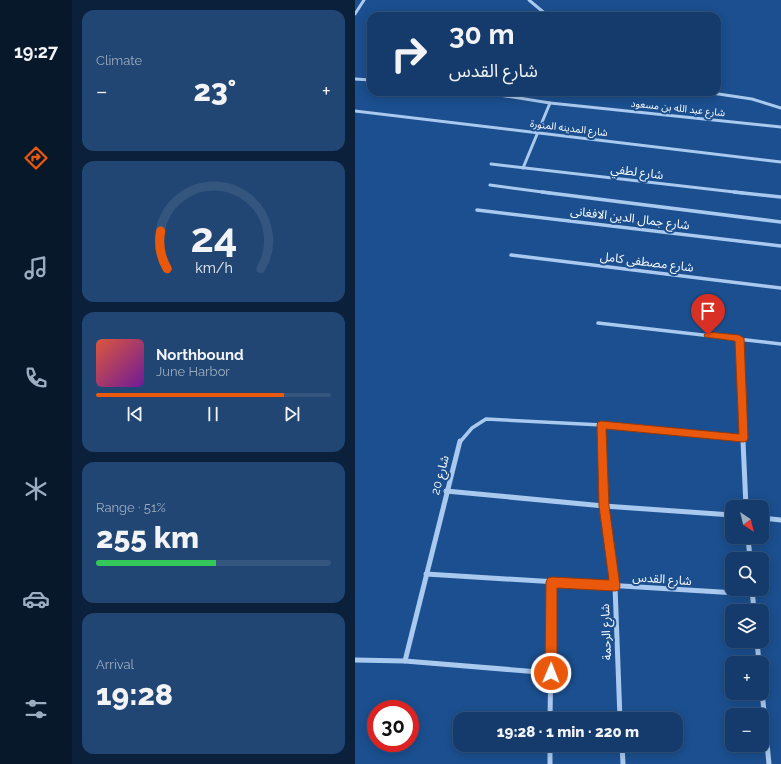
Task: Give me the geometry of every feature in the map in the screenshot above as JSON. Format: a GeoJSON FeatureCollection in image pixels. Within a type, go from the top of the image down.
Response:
{"type":"FeatureCollection","features":[{"type":"Feature","properties":{"kind":"street"},"geometry":{"type":"LineString","coordinates":[[355,14],[365,0]]}},
{"type":"Feature","properties":{"kind":"street"},"geometry":{"type":"LineString","coordinates":[[529,0],[543,12]]}},
{"type":"Feature","properties":{"kind":"street"},"geometry":{"type":"LineString","coordinates":[[355,79],[367,80]]}},
{"type":"Feature","properties":{"kind":"street"},"geometry":{"type":"LineString","coordinates":[[721,94],[752,99],[781,108]]}},
{"type":"Feature","properties":{"kind":"street","name":"شارع عبد الله بن مسعود"},"geometry":{"type":"LineString","coordinates":[[506,96],[550,103],[781,127]]}},
{"type":"Feature","properties":{"kind":"street"},"geometry":{"type":"LineString","coordinates":[[523,168],[550,103]]}},
{"type":"Feature","properties":{"kind":"street","name":"شارع المدينه المنورة"},"geometry":{"type":"LineString","coordinates":[[355,111],[781,162]]}},
{"type":"Feature","properties":{"kind":"street","name":"شارع لطفي"},"geometry":{"type":"LineString","coordinates":[[491,164],[781,198]]}},
{"type":"Feature","properties":{"kind":"street"},"geometry":{"type":"LineString","coordinates":[[491,185],[781,222]]}},
{"type":"Feature","properties":{"kind":"street","name":"شارع جمال الدين الافغانى"},"geometry":{"type":"LineString","coordinates":[[477,210],[781,246]]}},
{"type":"Feature","properties":{"kind":"street","name":"شارع مصطفى كامل"},"geometry":{"type":"LineString","coordinates":[[511,255],[781,288]]}},
{"type":"Feature","properties":{"kind":"street"},"geometry":{"type":"LineString","coordinates":[[598,323],[781,344]]}},
{"type":"Feature","properties":{"kind":"street"},"geometry":{"type":"LineString","coordinates":[[739,338],[746,500]]}},
{"type":"Feature","properties":{"kind":"street","name":"شارع 20"},"geometry":{"type":"LineString","coordinates":[[405,661],[446,491],[460,440],[475,424],[486,419],[601,425],[743,438]]}},
{"type":"Feature","properties":{"kind":"street","name":"شارع الرحمة"},"geometry":{"type":"LineString","coordinates":[[601,425],[604,506],[615,586],[620,712]]}},
{"type":"Feature","properties":{"kind":"street"},"geometry":{"type":"LineString","coordinates":[[446,491],[604,506],[725,515]]}},
{"type":"Feature","properties":{"kind":"street"},"geometry":{"type":"LineString","coordinates":[[769,519],[781,520]]}},
{"type":"Feature","properties":{"kind":"street","name":"شارع القدس"},"geometry":{"type":"LineString","coordinates":[[426,574],[615,586],[725,591]]}},
{"type":"Feature","properties":{"kind":"street"},"geometry":{"type":"LineString","coordinates":[[550,712],[552,582]]}},
{"type":"Feature","properties":{"kind":"street"},"geometry":{"type":"LineString","coordinates":[[355,660],[405,661],[551,673]]}},
{"type":"Feature","properties":{"kind":"street"},"geometry":{"type":"LineString","coordinates":[[763,700],[769,764]]}},
{"type":"Feature","properties":{"kind":"street"},"geometry":{"type":"LineString","coordinates":[[550,752],[550,764]]}},
{"type":"Feature","properties":{"kind":"street"},"geometry":{"type":"LineString","coordinates":[[622,752],[623,764]]}},
{"type":"Feature","properties":{"kind":"route"},"geometry":{"type":"LineString","coordinates":[[551,673],[552,582],[615,586],[604,506],[601,425],[743,438],[739,338],[708,335]]}}]}
